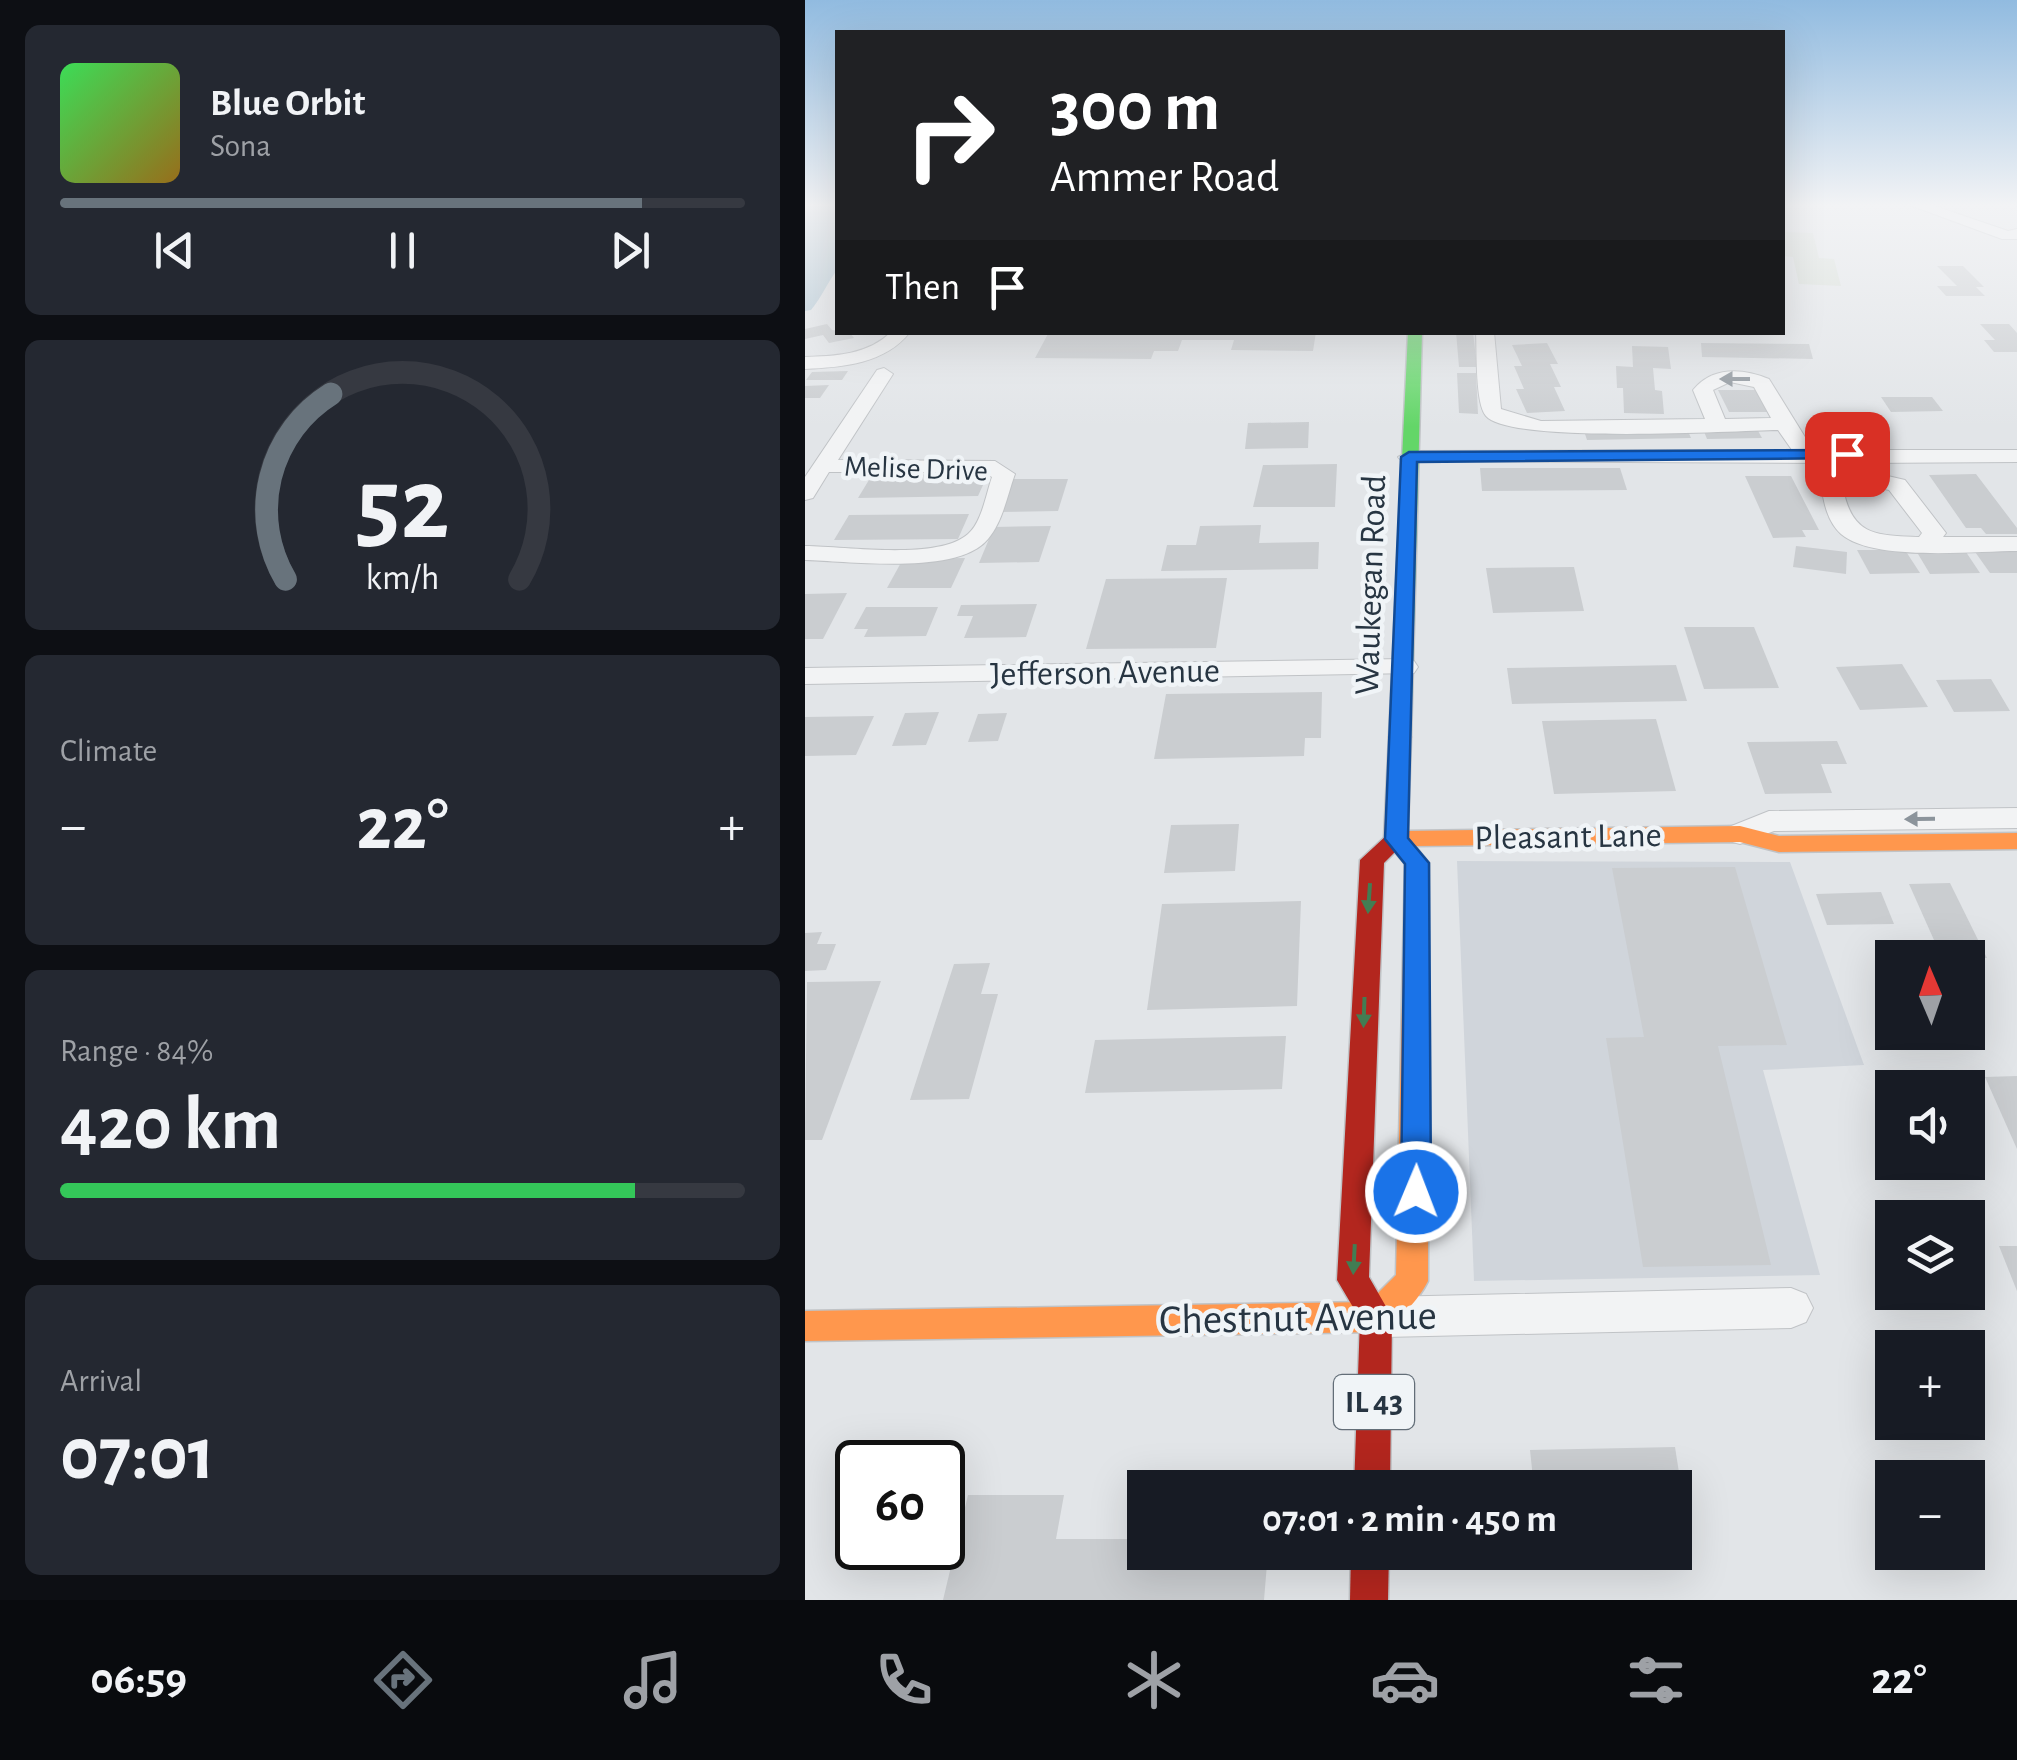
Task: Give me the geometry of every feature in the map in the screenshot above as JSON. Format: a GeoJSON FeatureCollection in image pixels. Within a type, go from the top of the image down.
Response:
{"type":"FeatureCollection","features":[{"type":"Feature","properties":{"kind":"main road","name":"Waukegan Road"},"geometry":{"type":"LineString","coordinates":[[1377,1317],[1412,1281],[1416,1192],[1417,863],[1397,839],[1415,335]]}},
{"type":"Feature","properties":{"kind":"main road","name":"Pleasant Lane"},"geometry":{"type":"LineString","coordinates":[[1397,839],[1740,834]]}},
{"type":"Feature","properties":{"kind":"main road"},"geometry":{"type":"LineString","coordinates":[[1377,1317],[1353,1280],[1367,938],[1372,860],[1397,839]]}},
{"type":"Feature","properties":{"kind":"main road","name":"Chestnut Avenue"},"geometry":{"type":"LineString","coordinates":[[805,1326],[1377,1317]]}},
{"type":"Feature","properties":{"kind":"main road","name":"IL 43"},"geometry":{"type":"LineString","coordinates":[[1373,1470],[1377,1317]]}},
{"type":"Feature","properties":{"kind":"main road"},"geometry":{"type":"LineString","coordinates":[[1369,1600],[1370,1570]]}},
{"type":"Feature","properties":{"kind":"street"},"geometry":{"type":"LineString","coordinates":[[805,362],[858,356],[882,348],[897,335]]}},
{"type":"Feature","properties":{"kind":"street"},"geometry":{"type":"LineString","coordinates":[[1485,335],[1491,410],[1497,417],[1541,427],[1783,424]]}},
{"type":"Feature","properties":{"kind":"street"},"geometry":{"type":"LineString","coordinates":[[806,490],[883,374]]}},
{"type":"Feature","properties":{"kind":"street"},"geometry":{"type":"LineString","coordinates":[[1718,424],[1703,390],[1707,383],[1743,378],[1763,383],[1783,424],[1805,454]]}},
{"type":"Feature","properties":{"kind":"street"},"geometry":{"type":"LineString","coordinates":[[1409,457],[1805,454],[1852,465],[1897,485],[1934,533],[1926,544]]}},
{"type":"Feature","properties":{"kind":"street"},"geometry":{"type":"LineString","coordinates":[[2017,456],[1852,465],[1833,485],[1833,502],[1845,527],[1866,541],[2017,544]]}},
{"type":"Feature","properties":{"kind":"street","name":"Melise Drive"},"geometry":{"type":"LineString","coordinates":[[805,553],[937,554],[968,545],[979,536],[1004,474],[987,466],[823,466]]}},
{"type":"Feature","properties":{"kind":"street","name":"Jefferson Avenue"},"geometry":{"type":"LineString","coordinates":[[805,676],[1405,668]]}},
{"type":"Feature","properties":{"kind":"street","name":"Pleasant Lane"},"geometry":{"type":"LineString","coordinates":[[1740,834],[1769,822],[2010,836]]}},
{"type":"Feature","properties":{"kind":"street","name":"Chestnut Avenue"},"geometry":{"type":"LineString","coordinates":[[1377,1317],[1791,1308]]}},
{"type":"Feature","properties":{"kind":"shaded area"},"geometry":{"type":"Polygon","coordinates":[[[1798,278],[1839,278],[1841,286],[1799,284],[1798,278]]]}},
{"type":"Feature","properties":{"kind":"shaded area"},"geometry":{"type":"Polygon","coordinates":[[[1457,861],[1790,862],[1864,1065],[1763,1070],[1820,1275],[1474,1281],[1457,861]]]}},
{"type":"Feature","properties":{"kind":"water"},"geometry":{"type":"Polygon","coordinates":[[[805,278],[832,278],[811,310],[805,311],[805,278]]]}},
{"type":"Feature","properties":{"kind":"building"},"geometry":{"type":"Polygon","coordinates":[[[1949,278],[1975,278],[1984,287],[1976,287],[1985,296],[1946,296],[1937,286],[1957,286],[1949,278]]]}},
{"type":"Feature","properties":{"kind":"building"},"geometry":{"type":"Polygon","coordinates":[[[827,324],[835,335],[854,338],[829,343],[823,335],[805,339],[805,329],[827,324]]]}},
{"type":"Feature","properties":{"kind":"building"},"geometry":{"type":"Polygon","coordinates":[[[1980,324],[2009,324],[2017,333],[2017,352],[1994,352],[1984,340],[1995,340],[1980,324]]]}},
{"type":"Feature","properties":{"kind":"building"},"geometry":{"type":"Polygon","coordinates":[[[1047,335],[1316,335],[1313,351],[1231,350],[1234,340],[1182,340],[1178,351],[1154,351],[1151,359],[1035,358],[1047,335]]]}},
{"type":"Feature","properties":{"kind":"building"},"geometry":{"type":"Polygon","coordinates":[[[1456,335],[1473,335],[1477,367],[1459,367],[1456,335]]]}},
{"type":"Feature","properties":{"kind":"building"},"geometry":{"type":"Polygon","coordinates":[[[1547,343],[1558,364],[1550,364],[1561,387],[1554,387],[1565,411],[1527,413],[1516,389],[1524,389],[1514,366],[1522,366],[1512,345],[1547,343]]]}},
{"type":"Feature","properties":{"kind":"building"},"geometry":{"type":"Polygon","coordinates":[[[1701,343],[1809,344],[1813,359],[1702,357],[1701,343]]]}},
{"type":"Feature","properties":{"kind":"building"},"geometry":{"type":"Polygon","coordinates":[[[1632,346],[1668,347],[1671,369],[1653,368],[1655,390],[1662,391],[1664,414],[1624,413],[1623,388],[1617,388],[1616,366],[1633,367],[1632,346]]]}},
{"type":"Feature","properties":{"kind":"building"},"geometry":{"type":"Polygon","coordinates":[[[848,371],[842,380],[806,380],[812,372],[848,371]]]}},
{"type":"Feature","properties":{"kind":"building"},"geometry":{"type":"Polygon","coordinates":[[[1457,373],[1476,373],[1478,414],[1459,413],[1457,373]]]}},
{"type":"Feature","properties":{"kind":"building"},"geometry":{"type":"Polygon","coordinates":[[[829,385],[820,398],[805,398],[805,386],[829,385]]]}},
{"type":"Feature","properties":{"kind":"building"},"geometry":{"type":"Polygon","coordinates":[[[1718,390],[1756,390],[1768,412],[1729,412],[1718,390]]]}},
{"type":"Feature","properties":{"kind":"building"},"geometry":{"type":"Polygon","coordinates":[[[1881,397],[1932,397],[1943,411],[1891,412],[1881,397]]]}},
{"type":"Feature","properties":{"kind":"building"},"geometry":{"type":"Polygon","coordinates":[[[1309,422],[1308,448],[1245,449],[1248,423],[1309,422]]]}},
{"type":"Feature","properties":{"kind":"building"},"geometry":{"type":"Polygon","coordinates":[[[1687,429],[1691,438],[1587,440],[1584,431],[1687,429]]]}},
{"type":"Feature","properties":{"kind":"building"},"geometry":{"type":"Polygon","coordinates":[[[1703,429],[1757,429],[1762,438],[1707,439],[1703,429]]]}},
{"type":"Feature","properties":{"kind":"building"},"geometry":{"type":"Polygon","coordinates":[[[1337,464],[1335,507],[1253,507],[1263,465],[1337,464]]]}},
{"type":"Feature","properties":{"kind":"building"},"geometry":{"type":"Polygon","coordinates":[[[1480,468],[1620,468],[1627,490],[1482,491],[1480,468]]]}},
{"type":"Feature","properties":{"kind":"building"},"geometry":{"type":"Polygon","coordinates":[[[988,474],[978,496],[858,498],[872,475],[988,474]]]}},
{"type":"Feature","properties":{"kind":"building"},"geometry":{"type":"Polygon","coordinates":[[[1976,474],[2017,528],[2017,534],[1986,534],[1981,528],[1966,528],[1929,475],[1976,474]]]}},
{"type":"Feature","properties":{"kind":"building"},"geometry":{"type":"Polygon","coordinates":[[[1745,476],[1791,476],[1819,530],[1802,530],[1806,537],[1773,538],[1745,476]]]}},
{"type":"Feature","properties":{"kind":"building"},"geometry":{"type":"Polygon","coordinates":[[[1012,479],[1068,479],[1058,511],[999,512],[1012,479]]]}},
{"type":"Feature","properties":{"kind":"building"},"geometry":{"type":"Polygon","coordinates":[[[969,514],[958,539],[834,540],[849,515],[969,514]]]}},
{"type":"Feature","properties":{"kind":"building"},"geometry":{"type":"Polygon","coordinates":[[[1261,525],[1259,543],[1319,542],[1318,569],[1161,571],[1167,545],[1196,545],[1200,526],[1261,525]]]}},
{"type":"Feature","properties":{"kind":"building"},"geometry":{"type":"Polygon","coordinates":[[[1051,526],[1039,562],[979,563],[994,527],[1051,526]]]}},
{"type":"Feature","properties":{"kind":"building"},"geometry":{"type":"Polygon","coordinates":[[[1796,546],[1847,552],[1846,574],[1793,567],[1796,546]]]}},
{"type":"Feature","properties":{"kind":"building"},"geometry":{"type":"Polygon","coordinates":[[[2017,548],[2017,573],[1990,573],[1973,549],[2017,548]]]}},
{"type":"Feature","properties":{"kind":"building"},"geometry":{"type":"Polygon","coordinates":[[[1915,549],[1964,549],[1980,573],[1930,574],[1915,549]]]}},
{"type":"Feature","properties":{"kind":"building"},"geometry":{"type":"Polygon","coordinates":[[[1857,550],[1905,550],[1920,573],[1870,574],[1857,550]]]}},
{"type":"Feature","properties":{"kind":"building"},"geometry":{"type":"Polygon","coordinates":[[[965,558],[951,588],[887,588],[903,559],[965,558]]]}},
{"type":"Feature","properties":{"kind":"building"},"geometry":{"type":"Polygon","coordinates":[[[1574,567],[1584,611],[1493,613],[1486,568],[1574,567]]]}},
{"type":"Feature","properties":{"kind":"building"},"geometry":{"type":"Polygon","coordinates":[[[1227,578],[1216,648],[1086,649],[1106,579],[1227,578]]]}},
{"type":"Feature","properties":{"kind":"building"},"geometry":{"type":"Polygon","coordinates":[[[847,593],[823,639],[805,639],[805,594],[847,593]]]}},
{"type":"Feature","properties":{"kind":"building"},"geometry":{"type":"Polygon","coordinates":[[[1037,604],[1026,637],[964,638],[973,616],[957,616],[961,605],[1037,604]]]}},
{"type":"Feature","properties":{"kind":"building"},"geometry":{"type":"Polygon","coordinates":[[[866,607],[938,607],[926,636],[864,637],[868,629],[854,629],[866,607]]]}},
{"type":"Feature","properties":{"kind":"building"},"geometry":{"type":"Polygon","coordinates":[[[1684,627],[1754,627],[1779,688],[1704,689],[1684,627]]]}},
{"type":"Feature","properties":{"kind":"building"},"geometry":{"type":"Polygon","coordinates":[[[1902,664],[1928,707],[1860,710],[1836,667],[1902,664]]]}},
{"type":"Feature","properties":{"kind":"building"},"geometry":{"type":"Polygon","coordinates":[[[1676,665],[1687,701],[1512,704],[1507,668],[1676,665]]]}},
{"type":"Feature","properties":{"kind":"building"},"geometry":{"type":"Polygon","coordinates":[[[1991,679],[2010,711],[1954,712],[1936,680],[1991,679]]]}},
{"type":"Feature","properties":{"kind":"building"},"geometry":{"type":"Polygon","coordinates":[[[1322,692],[1321,738],[1305,738],[1304,756],[1154,759],[1166,694],[1322,692]]]}},
{"type":"Feature","properties":{"kind":"building"},"geometry":{"type":"Polygon","coordinates":[[[939,712],[926,745],[892,746],[905,713],[939,712]]]}},
{"type":"Feature","properties":{"kind":"building"},"geometry":{"type":"Polygon","coordinates":[[[1007,713],[998,741],[968,742],[978,714],[1007,713]]]}},
{"type":"Feature","properties":{"kind":"building"},"geometry":{"type":"Polygon","coordinates":[[[874,716],[856,755],[805,756],[805,717],[874,716]]]}},
{"type":"Feature","properties":{"kind":"building"},"geometry":{"type":"Polygon","coordinates":[[[1656,719],[1676,791],[1554,794],[1542,721],[1656,719]]]}},
{"type":"Feature","properties":{"kind":"building"},"geometry":{"type":"Polygon","coordinates":[[[1837,741],[1847,764],[1821,764],[1832,793],[1765,794],[1747,742],[1837,741]]]}},
{"type":"Feature","properties":{"kind":"building"},"geometry":{"type":"Polygon","coordinates":[[[1239,824],[1235,871],[1164,873],[1171,825],[1239,824]]]}},
{"type":"Feature","properties":{"kind":"building"},"geometry":{"type":"Polygon","coordinates":[[[1735,867],[1787,1045],[1718,1046],[1771,1265],[1643,1267],[1606,1038],[1644,1037],[1612,868],[1735,867]]]}},
{"type":"Feature","properties":{"kind":"building"},"geometry":{"type":"Polygon","coordinates":[[[1950,883],[1978,940],[1934,940],[1909,884],[1950,883]]]}},
{"type":"Feature","properties":{"kind":"building"},"geometry":{"type":"Polygon","coordinates":[[[1881,892],[1894,924],[1827,925],[1816,894],[1881,892]]]}},
{"type":"Feature","properties":{"kind":"building"},"geometry":{"type":"Polygon","coordinates":[[[1301,901],[1297,1006],[1147,1010],[1162,904],[1301,901]]]}},
{"type":"Feature","properties":{"kind":"building"},"geometry":{"type":"Polygon","coordinates":[[[822,932],[817,944],[836,944],[826,970],[805,971],[805,933],[822,932]]]}},
{"type":"Feature","properties":{"kind":"building"},"geometry":{"type":"Polygon","coordinates":[[[990,963],[981,994],[998,994],[969,1099],[910,1100],[954,964],[990,963]]]}},
{"type":"Feature","properties":{"kind":"building"},"geometry":{"type":"Polygon","coordinates":[[[881,981],[822,1140],[805,1140],[807,982],[881,981]]]}},
{"type":"Feature","properties":{"kind":"building"},"geometry":{"type":"Polygon","coordinates":[[[1286,1036],[1282,1089],[1085,1093],[1095,1040],[1286,1036]]]}},
{"type":"Feature","properties":{"kind":"building"},"geometry":{"type":"Polygon","coordinates":[[[2017,1076],[2017,1149],[1985,1077],[2017,1076]]]}},
{"type":"Feature","properties":{"kind":"building"},"geometry":{"type":"Polygon","coordinates":[[[1999,1246],[2017,1246],[2017,1291],[1999,1246]]]}},
{"type":"Feature","properties":{"kind":"building"},"geometry":{"type":"Polygon","coordinates":[[[1675,1447],[1679,1470],[1532,1470],[1530,1450],[1675,1447]]]}},
{"type":"Feature","properties":{"kind":"building"},"geometry":{"type":"Polygon","coordinates":[[[968,1495],[1064,1495],[1056,1539],[1127,1539],[1127,1570],[1266,1570],[1264,1600],[943,1600],[950,1570],[965,1570],[968,1495]]]}},
{"type":"Feature","properties":{"kind":"traffic: fast"},"geometry":{"type":"LineString","coordinates":[[1400,737],[1415,335]]}},
{"type":"Feature","properties":{"kind":"traffic: slow"},"geometry":{"type":"LineString","coordinates":[[1376,1317],[1412,1281],[1417,863],[1396,839],[1400,737]]}},
{"type":"Feature","properties":{"kind":"traffic: slow"},"geometry":{"type":"LineString","coordinates":[[1396,839],[1740,834],[1779,844],[2017,841]]}},
{"type":"Feature","properties":{"kind":"traffic: slow"},"geometry":{"type":"LineString","coordinates":[[805,1326],[1376,1317]]}},
{"type":"Feature","properties":{"kind":"traffic: jam"},"geometry":{"type":"LineString","coordinates":[[1372,1470],[1376,1317],[1353,1280],[1372,860],[1396,839]]}},
{"type":"Feature","properties":{"kind":"traffic: jam"},"geometry":{"type":"LineString","coordinates":[[1369,1600],[1370,1570]]}},
{"type":"Feature","properties":{"kind":"route"},"geometry":{"type":"LineString","coordinates":[[1416,1192],[1417,863],[1397,839],[1409,457],[1847,454]]}}]}
